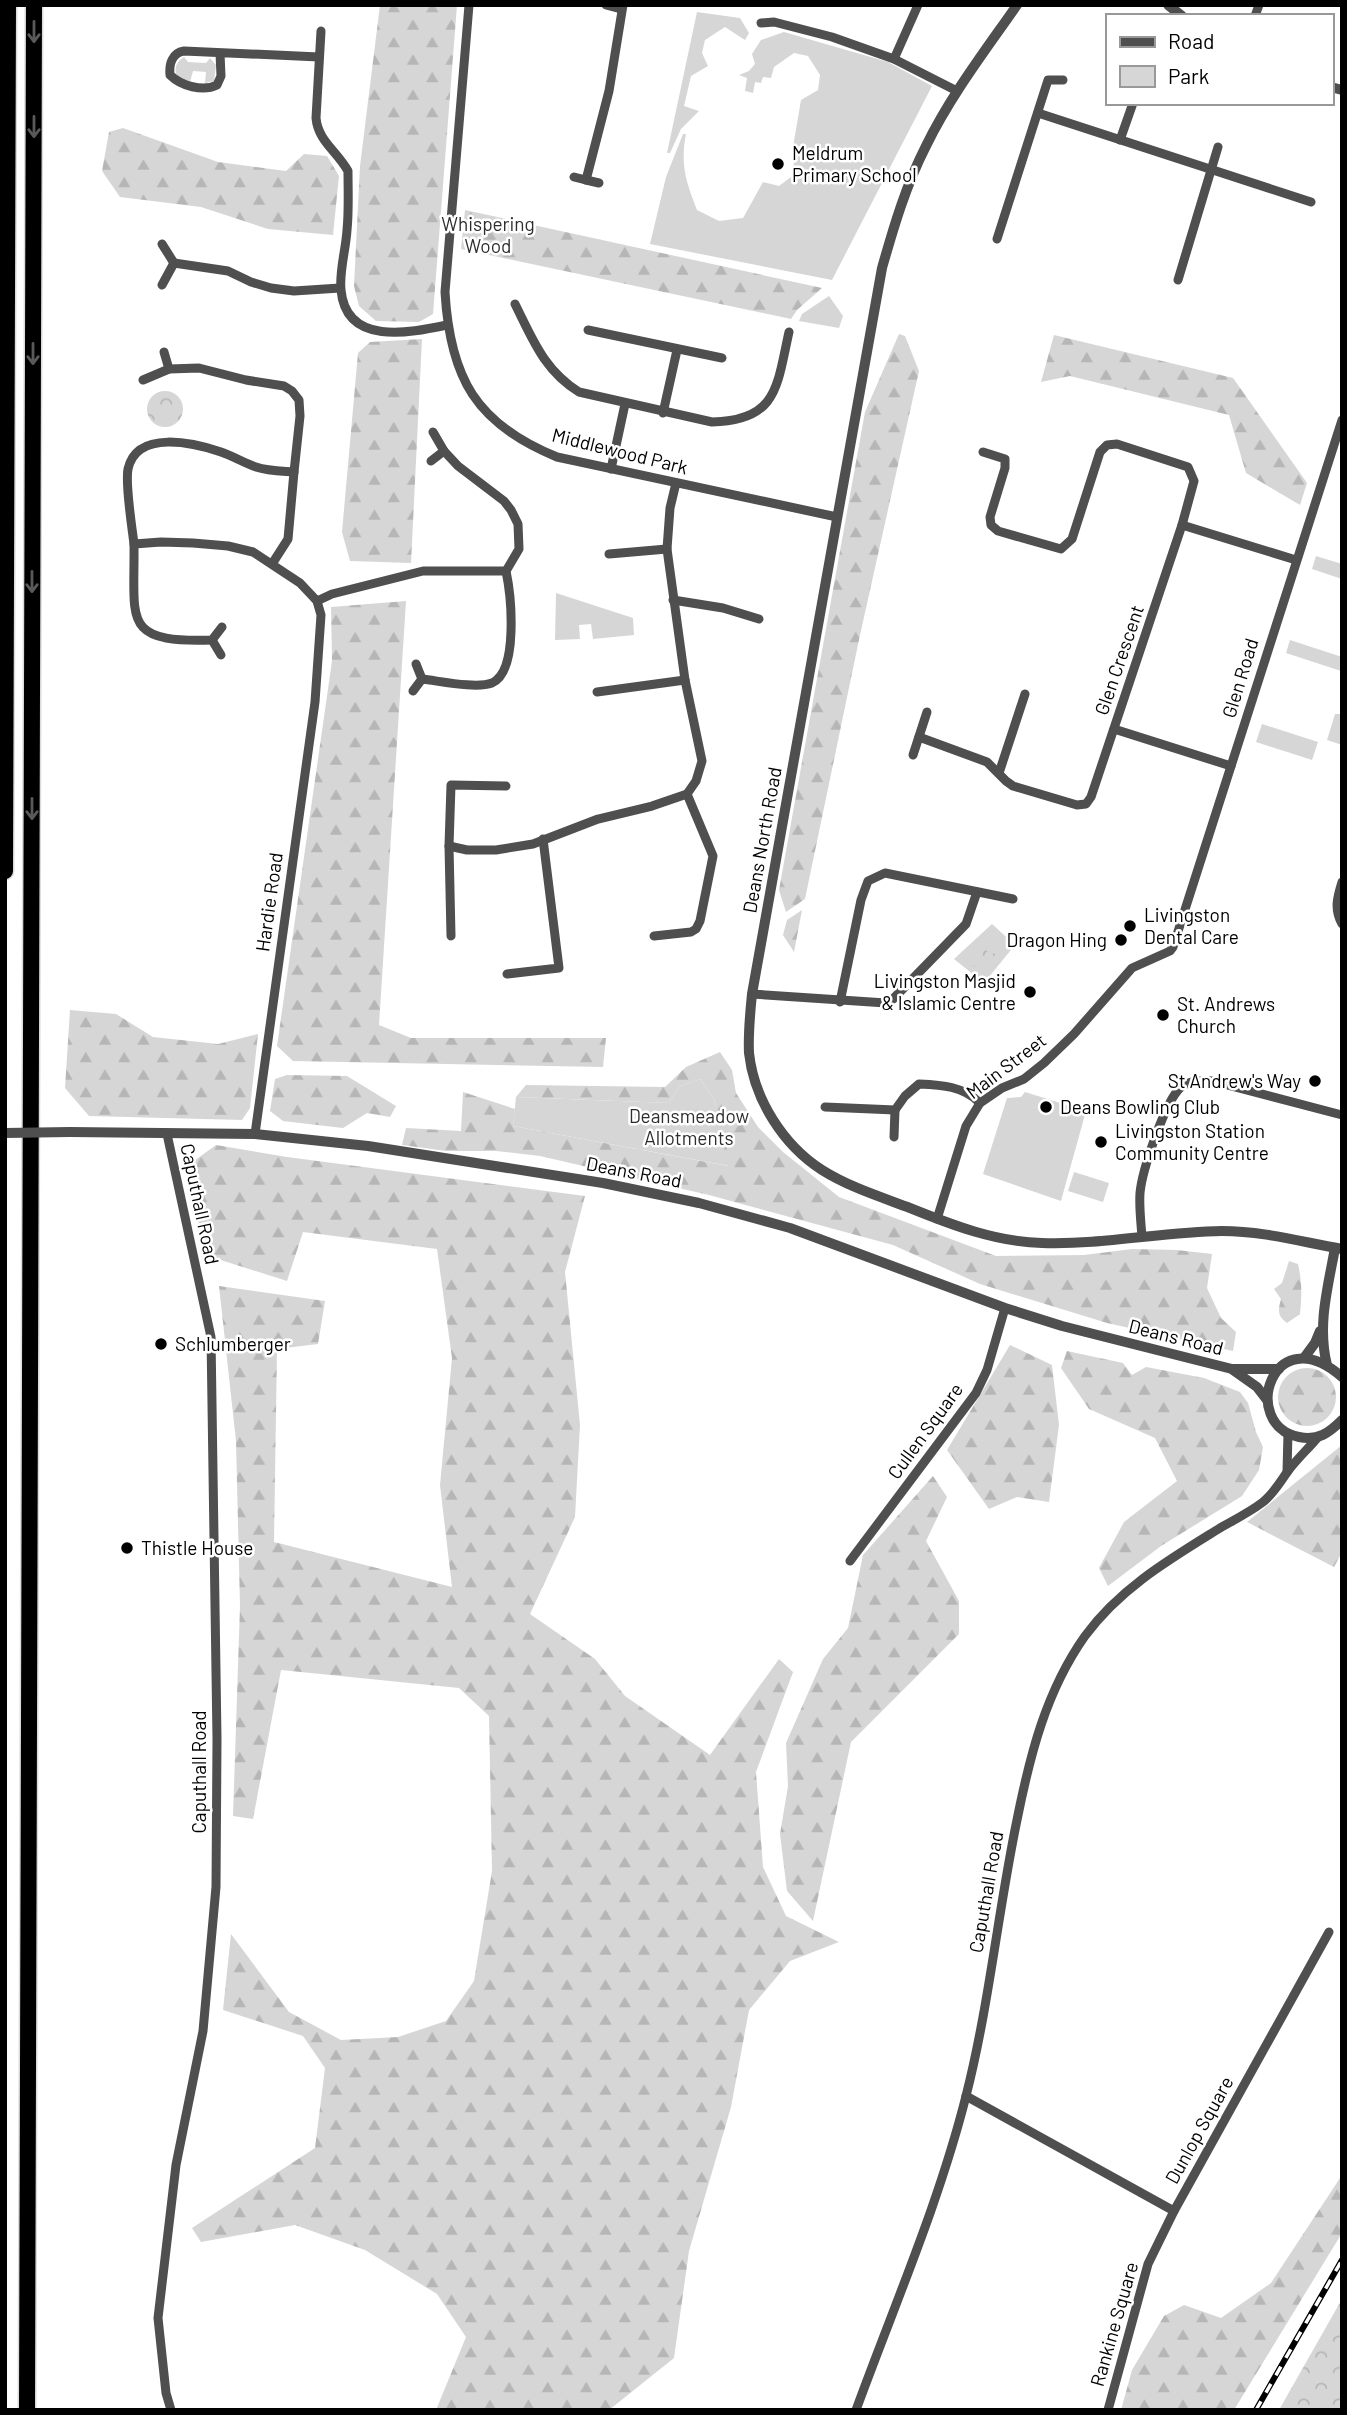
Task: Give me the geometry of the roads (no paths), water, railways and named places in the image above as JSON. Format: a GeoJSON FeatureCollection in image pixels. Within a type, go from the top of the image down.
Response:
{"type":"FeatureCollection","features":[{"type":"Feature","properties":{"kind":"highway"},"geometry":{"type":"LineString","coordinates":[[5,871],[8,5]]}},
{"type":"Feature","properties":{"kind":"highway"},"geometry":{"type":"LineString","coordinates":[[27,2410],[34,5]]}},
{"type":"Feature","properties":{"kind":"street","name":"Middlewood Park"},"geometry":{"type":"LineString","coordinates":[[469,5],[447,255],[447,325],[454,359],[469,390],[485,411],[506,431],[530,446],[557,457],[837,517]]}},
{"type":"Feature","properties":{"kind":"street"},"geometry":{"type":"LineString","coordinates":[[586,180],[609,91],[622,7],[606,5]]}},
{"type":"Feature","properties":{"kind":"street"},"geometry":{"type":"LineString","coordinates":[[894,60],[918,5]]}},
{"type":"Feature","properties":{"kind":"street","name":"Deans North Road"},"geometry":{"type":"LineString","coordinates":[[1017,5],[957,91],[926,145],[906,191],[882,268],[752,995],[750,1055],[758,1090],[777,1126],[797,1150],[821,1170],[937,1219],[997,1238],[1041,1243],[1222,1231],[1272,1234],[1338,1248]]}},
{"type":"Feature","properties":{"kind":"street"},"geometry":{"type":"LineString","coordinates":[[761,23],[774,22],[832,37],[894,60],[957,91]]}},
{"type":"Feature","properties":{"kind":"street"},"geometry":{"type":"LineString","coordinates":[[321,31],[317,129],[348,171],[348,229],[340,288],[344,304],[351,316],[374,331],[410,333],[447,325]]}},
{"type":"Feature","properties":{"kind":"street"},"geometry":{"type":"LineString","coordinates":[[220,53],[221,76],[217,85],[209,89],[178,83],[170,75],[169,69],[177,52],[220,53],[319,57]]}},
{"type":"Feature","properties":{"kind":"street"},"geometry":{"type":"LineString","coordinates":[[997,239],[1048,80],[1063,80]]}},
{"type":"Feature","properties":{"kind":"street"},"geometry":{"type":"LineString","coordinates":[[1120,140],[1132,105]]}},
{"type":"Feature","properties":{"kind":"street"},"geometry":{"type":"LineString","coordinates":[[1038,113],[1311,202]]}},
{"type":"Feature","properties":{"kind":"street"},"geometry":{"type":"LineString","coordinates":[[1178,280],[1218,147]]}},
{"type":"Feature","properties":{"kind":"street"},"geometry":{"type":"LineString","coordinates":[[574,177],[599,183]]}},
{"type":"Feature","properties":{"kind":"street"},"geometry":{"type":"LineString","coordinates":[[162,244],[174,263],[228,271],[271,288],[294,291],[340,288]]}},
{"type":"Feature","properties":{"kind":"street"},"geometry":{"type":"LineString","coordinates":[[162,285],[174,263]]}},
{"type":"Feature","properties":{"kind":"street"},"geometry":{"type":"LineString","coordinates":[[515,304],[551,371],[579,392],[712,422],[732,422],[751,417],[765,405],[775,390],[789,332]]}},
{"type":"Feature","properties":{"kind":"street"},"geometry":{"type":"LineString","coordinates":[[589,330],[722,358]]}},
{"type":"Feature","properties":{"kind":"street"},"geometry":{"type":"LineString","coordinates":[[663,413],[677,349]]}},
{"type":"Feature","properties":{"kind":"street"},"geometry":{"type":"LineString","coordinates":[[164,352],[169,369]]}},
{"type":"Feature","properties":{"kind":"street"},"geometry":{"type":"LineString","coordinates":[[143,380],[169,369],[199,368],[284,386],[299,400],[300,416],[288,539],[272,564]]}},
{"type":"Feature","properties":{"kind":"street"},"geometry":{"type":"LineString","coordinates":[[611,469],[625,404]]}},
{"type":"Feature","properties":{"kind":"street","name":"Glen Road"},"geometry":{"type":"LineString","coordinates":[[1172,947],[1342,420]]}},
{"type":"Feature","properties":{"kind":"street"},"geometry":{"type":"LineString","coordinates":[[422,679],[485,685],[500,677],[505,670],[511,636],[512,597],[506,571],[519,549],[517,524],[511,510],[458,466],[433,432]]}},
{"type":"Feature","properties":{"kind":"street"},"geometry":{"type":"LineString","coordinates":[[212,640],[168,639],[149,634],[138,623],[134,605],[134,544],[127,472],[131,459],[137,451],[154,443],[171,442],[222,453],[260,468],[293,472]]}},
{"type":"Feature","properties":{"kind":"street","name":"Glen Crescent"},"geometry":{"type":"LineString","coordinates":[[983,452],[1005,459],[1005,468],[990,517],[991,526],[998,531],[1061,548],[1072,539],[1100,452],[1107,445],[1116,444],[1188,467],[1194,481],[1182,525],[1114,729],[1231,766]]}},
{"type":"Feature","properties":{"kind":"street"},"geometry":{"type":"LineString","coordinates":[[431,461],[444,450]]}},
{"type":"Feature","properties":{"kind":"street"},"geometry":{"type":"LineString","coordinates":[[449,846],[496,850],[533,844],[598,819],[652,806],[687,793],[696,781],[702,761],[685,680],[667,550],[670,508],[676,483]]}},
{"type":"Feature","properties":{"kind":"street"},"geometry":{"type":"LineString","coordinates":[[1182,525],[1296,560]]}},
{"type":"Feature","properties":{"kind":"street"},"geometry":{"type":"LineString","coordinates":[[134,544],[161,542],[228,546],[253,552],[300,583],[317,601],[332,594],[423,571],[506,571]]}},
{"type":"Feature","properties":{"kind":"street"},"geometry":{"type":"LineString","coordinates":[[609,554],[667,550]]}},
{"type":"Feature","properties":{"kind":"street"},"geometry":{"type":"LineString","coordinates":[[673,600],[723,608],[759,619]]}},
{"type":"Feature","properties":{"kind":"street","name":"Hardie Road"},"geometry":{"type":"LineString","coordinates":[[254,1134],[319,674],[321,615],[317,601]]}},
{"type":"Feature","properties":{"kind":"street"},"geometry":{"type":"LineString","coordinates":[[212,640],[222,627]]}},
{"type":"Feature","properties":{"kind":"street"},"geometry":{"type":"LineString","coordinates":[[212,640],[221,655]]}},
{"type":"Feature","properties":{"kind":"street"},"geometry":{"type":"LineString","coordinates":[[416,664],[422,679]]}},
{"type":"Feature","properties":{"kind":"street"},"geometry":{"type":"LineString","coordinates":[[413,691],[422,679]]}},
{"type":"Feature","properties":{"kind":"street"},"geometry":{"type":"LineString","coordinates":[[597,692],[685,680]]}},
{"type":"Feature","properties":{"kind":"street"},"geometry":{"type":"LineString","coordinates":[[999,773],[1025,694]]}},
{"type":"Feature","properties":{"kind":"street"},"geometry":{"type":"LineString","coordinates":[[913,755],[927,712]]}},
{"type":"Feature","properties":{"kind":"street"},"geometry":{"type":"LineString","coordinates":[[919,737],[987,762],[1013,786],[1077,805],[1086,804],[1091,797],[1114,729]]}},
{"type":"Feature","properties":{"kind":"street"},"geometry":{"type":"LineString","coordinates":[[451,936],[451,785],[506,786]]}},
{"type":"Feature","properties":{"kind":"street"},"geometry":{"type":"LineString","coordinates":[[654,936],[691,932],[700,921],[713,856],[687,793]]}},
{"type":"Feature","properties":{"kind":"street"},"geometry":{"type":"LineString","coordinates":[[507,974],[559,968],[543,839]]}},
{"type":"Feature","properties":{"kind":"street"},"geometry":{"type":"LineString","coordinates":[[840,1002],[861,900],[868,881],[885,873],[1013,899]]}},
{"type":"Feature","properties":{"kind":"street"},"geometry":{"type":"LineString","coordinates":[[1342,882],[1336,913],[1342,924]]}},
{"type":"Feature","properties":{"kind":"street"},"geometry":{"type":"LineString","coordinates":[[752,995],[886,1003],[966,924],[977,892]]}},
{"type":"Feature","properties":{"kind":"street","name":"Main Street"},"geometry":{"type":"LineString","coordinates":[[937,1219],[971,1114],[1002,1088],[1024,1079],[1044,1063],[1074,1034],[1132,968],[1170,951],[1172,947]]}},
{"type":"Feature","properties":{"kind":"street"},"geometry":{"type":"LineString","coordinates":[[1142,1237],[1140,1193],[1163,1116],[1170,1101],[1182,1087],[1196,1080],[1212,1081],[1342,1115]]}},
{"type":"Feature","properties":{"kind":"street"},"geometry":{"type":"LineString","coordinates":[[894,1138],[895,1110],[905,1096],[919,1084],[948,1086],[970,1094],[980,1104]]}},
{"type":"Feature","properties":{"kind":"street"},"geometry":{"type":"LineString","coordinates":[[825,1107],[895,1110]]}},
{"type":"Feature","properties":{"kind":"street"},"geometry":{"type":"LineString","coordinates":[[851,1118],[852,1107]]}},
{"type":"Feature","properties":{"kind":"street","name":"Deans Road"},"geometry":{"type":"LineString","coordinates":[[5,1133],[254,1134],[368,1146],[603,1183],[699,1203],[790,1228],[1005,1308],[1062,1326],[1232,1369],[1279,1369]]}},
{"type":"Feature","properties":{"kind":"street","name":"Caputhall Road"},"geometry":{"type":"LineString","coordinates":[[167,1134],[211,1337],[217,1739],[216,1887],[203,2031],[176,2165],[158,2318],[166,2393],[171,2410]]}},
{"type":"Feature","properties":{"kind":"street"},"geometry":{"type":"LineString","coordinates":[[1304,1358],[1315,1343],[1322,1325],[1338,1248]]}},
{"type":"Feature","properties":{"kind":"street","name":"Cullen Square"},"geometry":{"type":"LineString","coordinates":[[850,1561],[976,1393],[987,1370],[1005,1308]]}},
{"type":"Feature","properties":{"kind":"street"},"geometry":{"type":"LineString","coordinates":[[1322,1325],[1327,1365]]}},
{"type":"Feature","properties":{"kind":"street"},"geometry":{"type":"LineString","coordinates":[[1267,1400],[1271,1382],[1279,1369],[1287,1363],[1304,1358],[1318,1359],[1342,1377]]}},
{"type":"Feature","properties":{"kind":"street","name":"Deans Road"},"geometry":{"type":"LineString","coordinates":[[1232,1369],[1256,1387],[1267,1400],[1274,1420],[1288,1433]]}},
{"type":"Feature","properties":{"kind":"street"},"geometry":{"type":"LineString","coordinates":[[1287,1472],[1288,1433],[1307,1438],[1318,1437],[1331,1432],[1342,1420]]}},
{"type":"Feature","properties":{"kind":"street","name":"Caputhall Road"},"geometry":{"type":"LineString","coordinates":[[856,2410],[949,2156],[966,2096],[1023,1787],[1047,1704],[1085,1637],[1136,1582],[1164,1562],[1264,1502],[1318,1437]]}},
{"type":"Feature","properties":{"kind":"street","name":"Dunlop Square"},"geometry":{"type":"LineString","coordinates":[[966,2096],[1174,2211],[1329,1932]]}},
{"type":"Feature","properties":{"kind":"street","name":"Rankine Square"},"geometry":{"type":"LineString","coordinates":[[1108,2410],[1148,2264],[1174,2211]]}},
{"type":"Feature","properties":{"kind":"railway"},"geometry":{"type":"LineString","coordinates":[[1256,2410],[1342,2260]]}},
{"type":"Feature","properties":{"kind":"place","name":"Meldrum Primary School"},"geometry":{"type":"Point","coordinates":[778,164]}},
{"type":"Feature","properties":{"kind":"place","name":"Livingston Dental Care"},"geometry":{"type":"Point","coordinates":[1130,926]}},
{"type":"Feature","properties":{"kind":"place","name":"Dragon Hing"},"geometry":{"type":"Point","coordinates":[1121,940]}},
{"type":"Feature","properties":{"kind":"place","name":"Livingston Masjid & Islamic Centre"},"geometry":{"type":"Point","coordinates":[1030,992]}},
{"type":"Feature","properties":{"kind":"place","name":"St. Andrews Church"},"geometry":{"type":"Point","coordinates":[1163,1015]}},
{"type":"Feature","properties":{"kind":"place","name":"St Andrew's Way"},"geometry":{"type":"Point","coordinates":[1315,1081]}},
{"type":"Feature","properties":{"kind":"place","name":"Deans Bowling Club"},"geometry":{"type":"Point","coordinates":[1046,1107]}},
{"type":"Feature","properties":{"kind":"place","name":"Livingston Station Community Centre"},"geometry":{"type":"Point","coordinates":[1101,1142]}},
{"type":"Feature","properties":{"kind":"place","name":"Schlumberger"},"geometry":{"type":"Point","coordinates":[161,1344]}},
{"type":"Feature","properties":{"kind":"place","name":"Thistle House"},"geometry":{"type":"Point","coordinates":[127,1548]}},
{"type":"Feature","properties":{"kind":"park label","name":"Whispering Wood"},"geometry":{"type":"Point","coordinates":[488,235]}},
{"type":"Feature","properties":{"kind":"park label","name":"Deansmeadow Allotments"},"geometry":{"type":"Point","coordinates":[689,1127]}}]}
